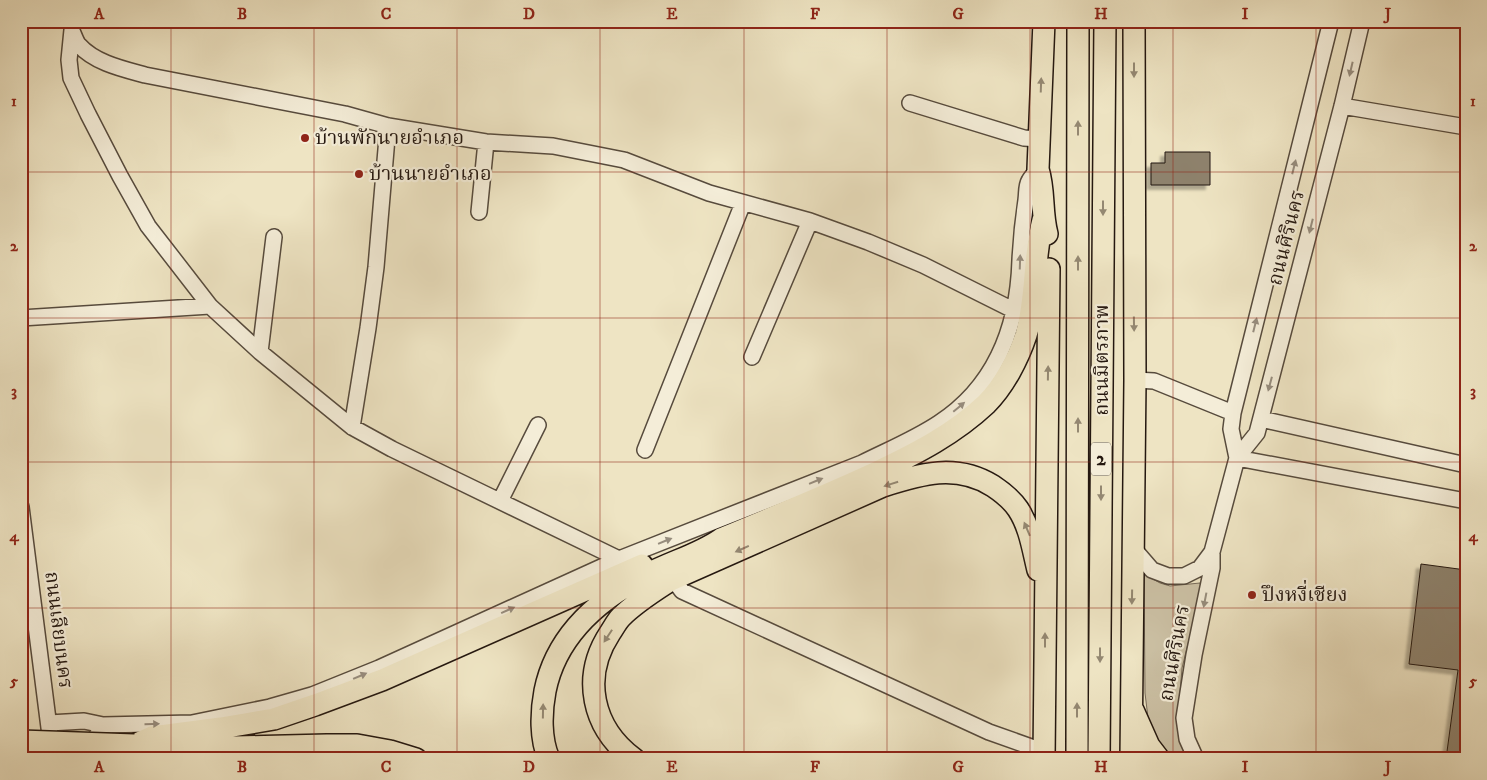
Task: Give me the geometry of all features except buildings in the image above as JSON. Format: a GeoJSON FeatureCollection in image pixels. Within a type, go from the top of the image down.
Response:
{"type":"FeatureCollection","features":[{"type":"Feature","properties":{"kind":"highway"},"geometry":{"type":"LineString","coordinates":[[548,759],[543,730],[543,701],[546,687],[560,648],[578,625],[601,603],[645,576],[710,546],[721,538],[855,482],[934,444],[960,426],[987,402],[1011,370],[1026,335],[1034,294],[1038,237],[1043,220],[1043,184],[1038,169],[1044,21]]}},
{"type":"Feature","properties":{"kind":"highway","name":"ถนนมิตรภาพ"},"geometry":{"type":"LineString","coordinates":[[1077,759],[1078,21]]}},
{"type":"Feature","properties":{"kind":"highway","name":"ถนนมิตรภาพ"},"geometry":{"type":"LineString","coordinates":[[1099,759],[1105,21]]}},
{"type":"Feature","properties":{"kind":"highway"},"geometry":{"type":"LineString","coordinates":[[1131,759],[1134,21]]}},
{"type":"Feature","properties":{"kind":"highway"},"geometry":{"type":"LineString","coordinates":[[1043,220],[1049,239],[1044,753]]}},
{"type":"Feature","properties":{"kind":"highway"},"geometry":{"type":"LineString","coordinates":[[634,759],[623,751],[609,734],[599,715],[594,694],[594,672],[602,645],[620,618],[644,598],[671,580],[883,486],[913,476],[936,472],[961,472],[984,480],[1002,492],[1018,509],[1029,534],[1040,579],[1046,592]]}},
{"type":"Feature","properties":{"kind":"highway"},"geometry":{"type":"LineString","coordinates":[[1046,549],[1078,491]]}},
{"type":"Feature","properties":{"kind":"highway"},"geometry":{"type":"LineString","coordinates":[[221,738],[354,691],[698,541],[706,538],[721,538]]}},
{"type":"Feature","properties":{"kind":"highway"},"geometry":{"type":"LineString","coordinates":[[1131,705],[1141,724],[1149,746],[1159,759]]}},
{"type":"Feature","properties":{"kind":"highway"},"geometry":{"type":"LineString","coordinates":[[21,741],[134,745],[152,737],[221,738],[357,746],[390,751],[416,759]]}},
{"type":"Feature","properties":{"kind":"street","name":"ถนนศิรินคร"},"geometry":{"type":"LineString","coordinates":[[1237,458],[1231,429],[1233,413],[1331,21]]}},
{"type":"Feature","properties":{"kind":"street","name":"ถนนศิรินคร"},"geometry":{"type":"LineString","coordinates":[[1196,759],[1187,739],[1184,718],[1194,655],[1212,568],[1212,552],[1237,458],[1257,433],[1261,419],[1342,106],[1362,21]]}},
{"type":"Feature","properties":{"kind":"street"},"geometry":{"type":"LineString","coordinates":[[72,26],[78,44],[99,59],[115,66],[153,76],[345,114],[388,126],[486,142],[553,146],[624,160],[709,193],[810,221],[868,242],[923,265],[1015,311]]}},
{"type":"Feature","properties":{"kind":"street"},"geometry":{"type":"LineString","coordinates":[[72,26],[69,60],[71,78],[92,122],[148,226],[210,306],[260,352],[352,427],[392,449],[623,561]]}},
{"type":"Feature","properties":{"kind":"street"},"geometry":{"type":"LineString","coordinates":[[910,103],[1024,138],[1039,139]]}},
{"type":"Feature","properties":{"kind":"street"},"geometry":{"type":"LineString","coordinates":[[1342,106],[1466,127]]}},
{"type":"Feature","properties":{"kind":"street"},"geometry":{"type":"LineString","coordinates":[[352,427],[376,267],[388,126]]}},
{"type":"Feature","properties":{"kind":"street"},"geometry":{"type":"LineString","coordinates":[[479,212],[486,142]]}},
{"type":"Feature","properties":{"kind":"street"},"geometry":{"type":"LineString","coordinates":[[50,722],[84,721],[103,725],[192,723],[270,707],[312,695],[379,668],[623,561],[862,463],[940,423],[964,403],[986,378],[1004,348],[1015,311],[1019,281],[1021,230],[1028,182],[1038,169]]}},
{"type":"Feature","properties":{"kind":"street"},"geometry":{"type":"LineString","coordinates":[[645,450],[743,203]]}},
{"type":"Feature","properties":{"kind":"street"},"geometry":{"type":"LineString","coordinates":[[752,357],[810,221]]}},
{"type":"Feature","properties":{"kind":"street"},"geometry":{"type":"LineString","coordinates":[[260,352],[274,237]]}},
{"type":"Feature","properties":{"kind":"street"},"geometry":{"type":"LineString","coordinates":[[21,318],[210,306]]}},
{"type":"Feature","properties":{"kind":"street"},"geometry":{"type":"LineString","coordinates":[[1134,380],[1154,382],[1233,413]]}},
{"type":"Feature","properties":{"kind":"street"},"geometry":{"type":"LineString","coordinates":[[1261,419],[1466,465]]}},
{"type":"Feature","properties":{"kind":"street"},"geometry":{"type":"LineString","coordinates":[[500,501],[538,425]]}},
{"type":"Feature","properties":{"kind":"street"},"geometry":{"type":"LineString","coordinates":[[1237,458],[1466,501]]}},
{"type":"Feature","properties":{"kind":"street","name":"ถนนเลียบนคร"},"geometry":{"type":"LineString","coordinates":[[21,507],[50,722],[53,759]]}},
{"type":"Feature","properties":{"kind":"street","name":"ถนนศิรินคร"},"geometry":{"type":"LineString","coordinates":[[1133,548],[1152,570],[1168,576],[1184,576],[1200,568],[1212,552]]}},
{"type":"Feature","properties":{"kind":"street"},"geometry":{"type":"LineString","coordinates":[[679,589],[988,732],[1044,753]]}},
{"type":"Feature","properties":{"kind":"street"},"geometry":{"type":"LineString","coordinates":[[98,759],[96,737],[103,725]]}},
{"type":"Feature","properties":{"kind":"shaded area"},"geometry":{"type":"Polygon","coordinates":[[[1144,574],[1170,586],[1200,583],[1202,588],[1182,668],[1178,718],[1190,759],[1169,759],[1149,726],[1145,693],[1144,574]]]}},
{"type":"Feature","properties":{"kind":"place","name":"บ้านพักนายอำเภอ"},"geometry":{"type":"Point","coordinates":[305,138]}},
{"type":"Feature","properties":{"kind":"place","name":"บ้านนายอำเภอ"},"geometry":{"type":"Point","coordinates":[359,174]}},
{"type":"Feature","properties":{"kind":"place","name":"ปึงหงี่เชียง"},"geometry":{"type":"Point","coordinates":[1252,595]}}]}
